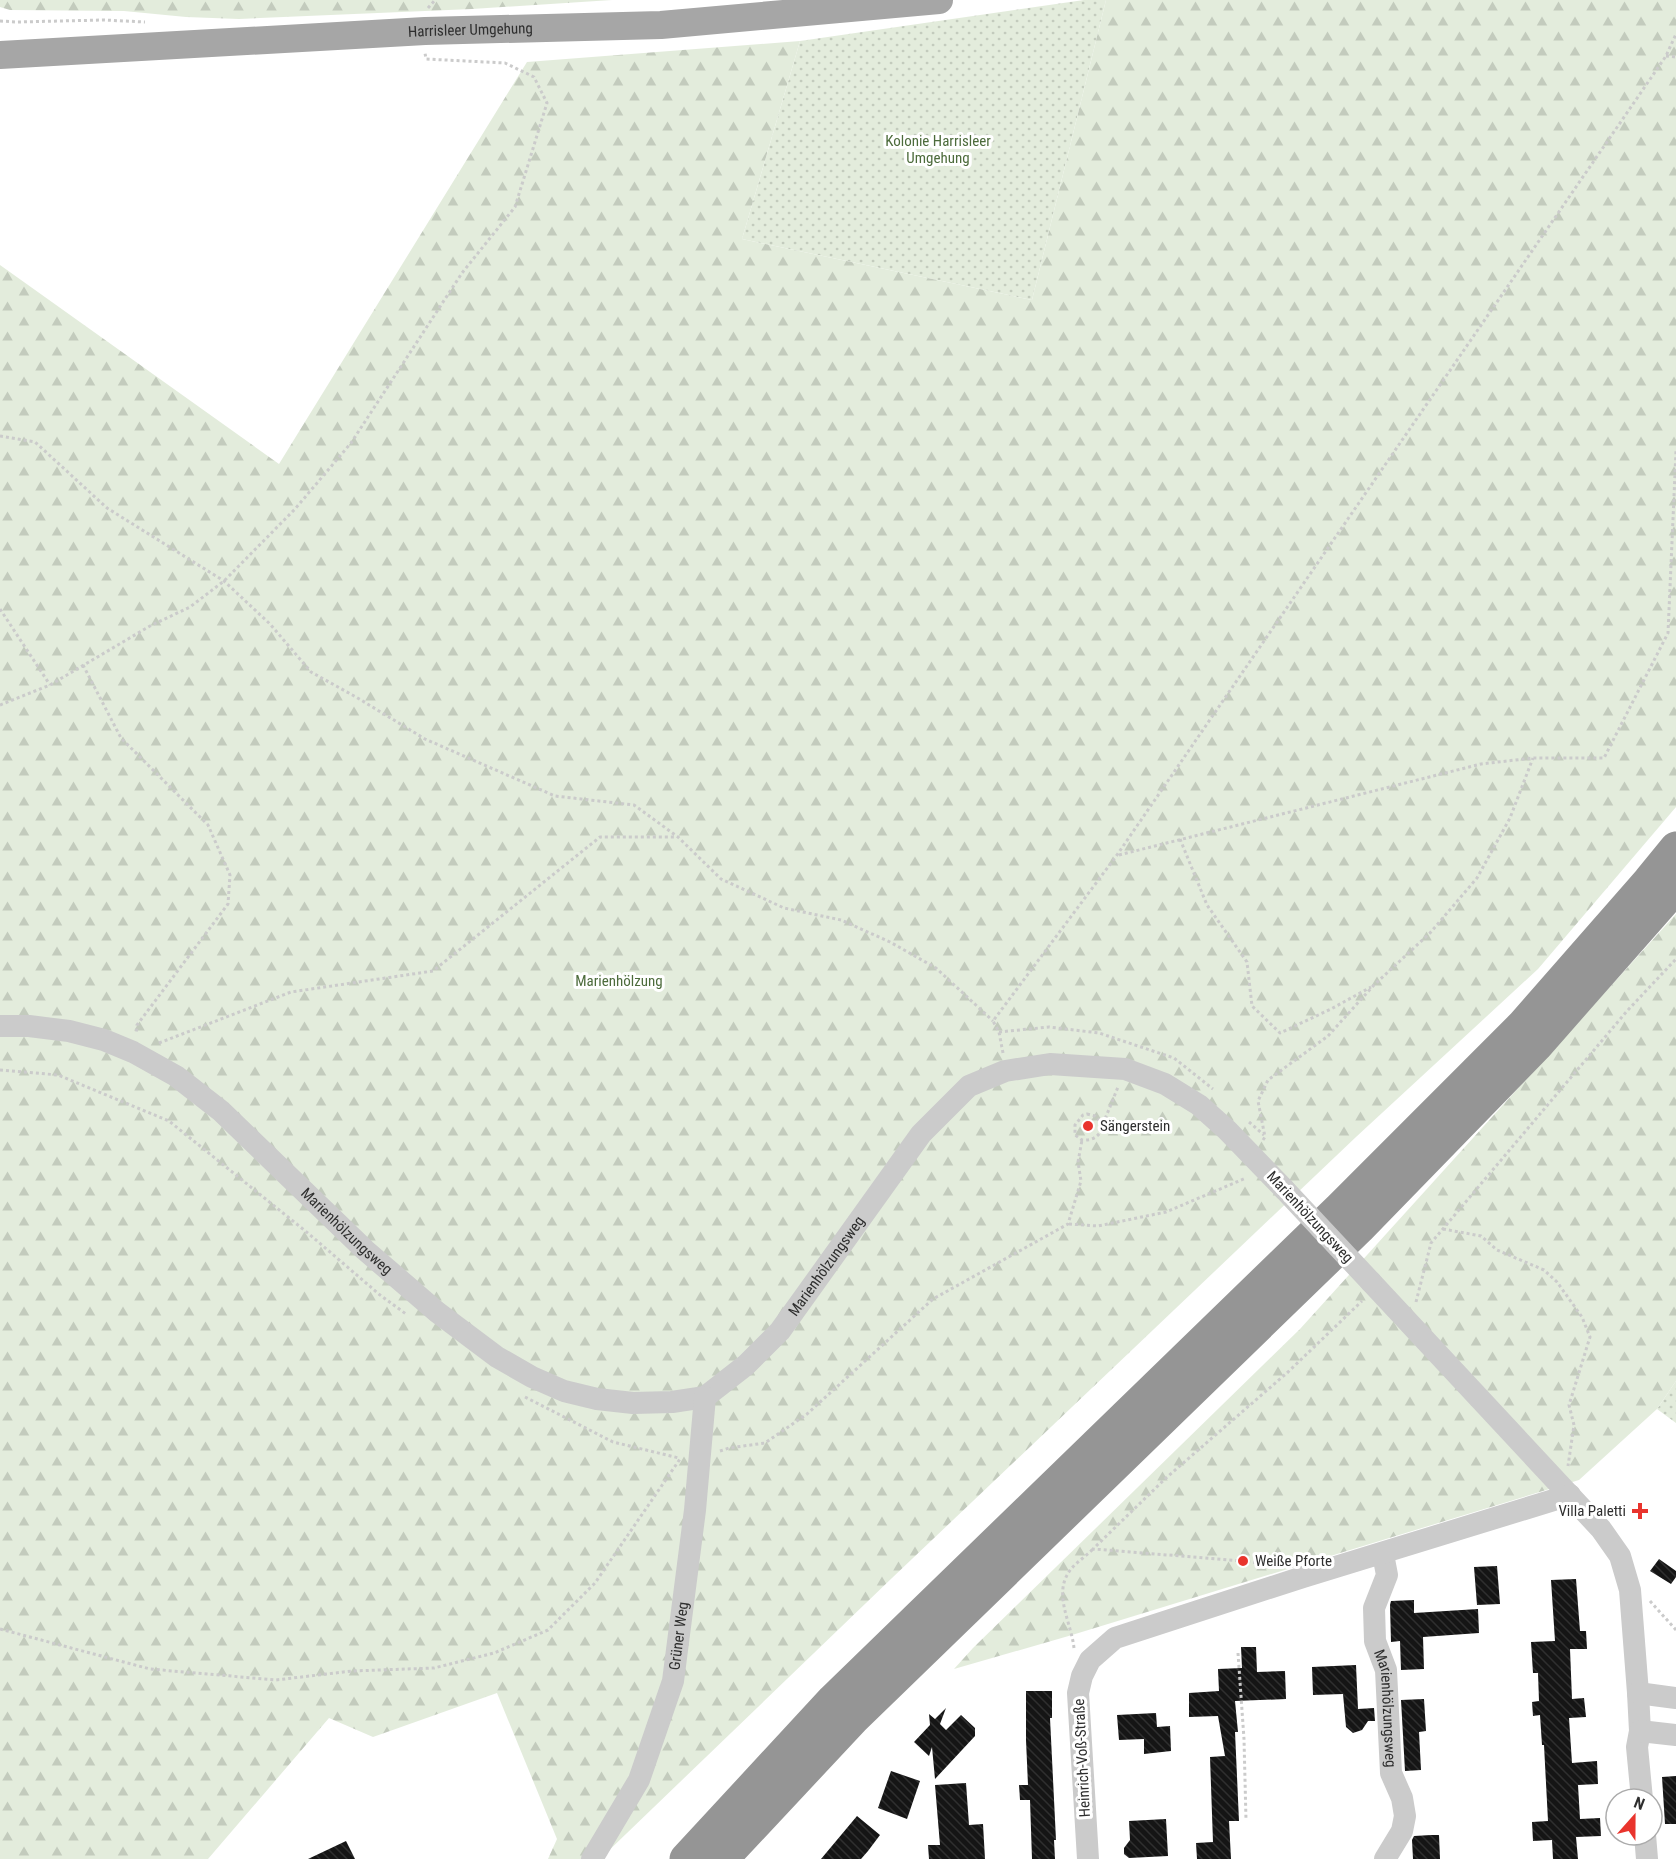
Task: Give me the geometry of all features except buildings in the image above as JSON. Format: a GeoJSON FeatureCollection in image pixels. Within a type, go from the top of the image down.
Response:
{"type":"FeatureCollection","features":[{"type":"Feature","properties":{"kind":"highway"},"geometry":{"type":"LineString","coordinates":[[686,1859],[833,1700],[1340,1208],[1522,1026],[1676,848]]}},
{"type":"Feature","properties":{"kind":"highway"},"geometry":{"type":"LineString","coordinates":[[722,1859],[853,1719],[1359,1228],[1536,1046],[1676,887]]}},
{"type":"Feature","properties":{"kind":"main road","name":"Harrisleer Umgehung"},"geometry":{"type":"LineString","coordinates":[[0,55],[425,31],[661,26],[939,0]]}},
{"type":"Feature","properties":{"kind":"street","name":"Marienhölzungsweg"},"geometry":{"type":"LineString","coordinates":[[0,1026],[29,1026],[69,1031],[104,1040],[133,1052],[176,1076],[221,1111],[365,1250],[437,1312],[497,1357],[532,1377],[564,1391],[597,1399],[633,1403],[672,1402],[705,1397],[746,1365],[780,1331],[921,1134],[969,1086],[1005,1071],[1050,1064],[1125,1069],[1165,1084],[1199,1105],[1227,1130],[1602,1529],[1620,1556],[1630,1590],[1638,1693],[1640,1731],[1637,1747],[1641,1787]]}},
{"type":"Feature","properties":{"kind":"street","name":"Grüner Weg"},"geometry":{"type":"LineString","coordinates":[[592,1859],[639,1780],[673,1682],[690,1458],[705,1397]]}},
{"type":"Feature","properties":{"kind":"street"},"geometry":{"type":"LineString","coordinates":[[1082,1654],[1115,1638],[1303,1577],[1570,1495]]}},
{"type":"Feature","properties":{"kind":"street","name":"Marienhölzungsweg"},"geometry":{"type":"LineString","coordinates":[[1383,1554],[1387,1575],[1374,1608],[1375,1641],[1386,1670],[1391,1773],[1402,1798],[1404,1816],[1402,1831],[1385,1859]]}},
{"type":"Feature","properties":{"kind":"street","name":"Heinrich-Voß-Straße"},"geometry":{"type":"LineString","coordinates":[[1082,1654],[1082,1676],[1078,1694],[1088,1859]]}},
{"type":"Feature","properties":{"kind":"street"},"geometry":{"type":"LineString","coordinates":[[1638,1693],[1676,1698]]}},
{"type":"Feature","properties":{"kind":"street"},"geometry":{"type":"LineString","coordinates":[[1640,1731],[1676,1735]]}},
{"type":"Feature","properties":{"kind":"path"},"geometry":{"type":"LineString","coordinates":[[0,705],[50,685],[150,626],[190,607],[224,581],[296,509],[351,443],[462,273],[515,207],[547,103],[534,77],[505,63],[426,59],[425,31]]}},
{"type":"Feature","properties":{"kind":"path"},"geometry":{"type":"LineString","coordinates":[[993,1021],[1117,855],[1666,56],[1676,34]]}},
{"type":"Feature","properties":{"kind":"path"},"geometry":{"type":"LineString","coordinates":[[1666,56],[1676,57]]}},
{"type":"Feature","properties":{"kind":"path"},"geometry":{"type":"LineString","coordinates":[[0,436],[35,442],[108,508],[224,581],[270,624],[311,672],[425,739],[555,796],[634,805],[678,837],[721,879],[784,908],[840,920],[890,942],[936,968],[993,1021],[999,1032],[1005,1071]]}},
{"type":"Feature","properties":{"kind":"path"},"geometry":{"type":"LineString","coordinates":[[1117,855],[1480,764],[1533,758],[1604,758],[1668,633],[1676,451]]}},
{"type":"Feature","properties":{"kind":"path"},"geometry":{"type":"LineString","coordinates":[[0,609],[50,685]]}},
{"type":"Feature","properties":{"kind":"path"},"geometry":{"type":"LineString","coordinates":[[83,665],[121,738],[208,825],[230,874],[228,904],[137,1025],[133,1052],[291,992],[433,971],[600,837],[678,837]]}},
{"type":"Feature","properties":{"kind":"path"},"geometry":{"type":"LineString","coordinates":[[523,1396],[613,1442],[690,1458],[729,1448],[765,1443],[807,1414],[933,1299],[1068,1224],[1098,1226],[1166,1212],[1245,1178],[1257,1162],[1265,1137],[1258,1101],[1268,1080],[1328,1036],[1374,985],[1430,933],[1477,878],[1510,818],[1533,758]]}},
{"type":"Feature","properties":{"kind":"path"},"geometry":{"type":"LineString","coordinates":[[1180,839],[1207,905],[1247,963],[1252,1005],[1280,1033],[1331,1009],[1374,985]]}},
{"type":"Feature","properties":{"kind":"path"},"geometry":{"type":"LineString","coordinates":[[1410,1324],[1431,1244],[1627,1011],[1676,959]]}},
{"type":"Feature","properties":{"kind":"path"},"geometry":{"type":"LineString","coordinates":[[1103,1124],[1095,1116],[1083,1115],[1075,1125],[1075,1135],[1088,1141],[1098,1136],[1103,1124],[1125,1069]]}},
{"type":"Feature","properties":{"kind":"path"},"geometry":{"type":"LineString","coordinates":[[0,1070],[58,1075],[169,1121],[409,1316]]}},
{"type":"Feature","properties":{"kind":"path"},"geometry":{"type":"LineString","coordinates":[[1068,1224],[1082,1181],[1078,1162],[1082,1140]]}},
{"type":"Feature","properties":{"kind":"path"},"geometry":{"type":"LineString","coordinates":[[1443,1229],[1481,1236],[1497,1250],[1544,1270],[1557,1282],[1582,1317],[1590,1336],[1569,1405],[1574,1425],[1567,1467]]}},
{"type":"Feature","properties":{"kind":"path"},"geometry":{"type":"LineString","coordinates":[[1082,1654],[1072,1635],[1061,1594],[1071,1569],[1166,1478],[1288,1372],[1373,1285]]}},
{"type":"Feature","properties":{"kind":"path"},"geometry":{"type":"LineString","coordinates":[[0,1629],[150,1669],[276,1680],[352,1671],[434,1668],[494,1653],[548,1630],[595,1583],[690,1458]]}},
{"type":"Feature","properties":{"kind":"path"},"geometry":{"type":"LineString","coordinates":[[1093,1549],[1243,1561],[1287,1567],[1303,1577]]}},
{"type":"Feature","properties":{"kind":"path"},"geometry":{"type":"LineString","coordinates":[[1630,1590],[1653,1602],[1676,1630]]}},
{"type":"Feature","properties":{"kind":"path"},"geometry":{"type":"LineString","coordinates":[[1238,1653],[1244,1738],[1246,1821]]}},
{"type":"Feature","properties":{"kind":"green space"},"geometry":{"type":"Polygon","coordinates":[[[0,0],[612,0],[472,9],[239,19],[124,11],[10,10],[0,7],[0,0]]]}},
{"type":"Feature","properties":{"kind":"green space","name":"Kolonie Harrisleer Umgehung"},"geometry":{"type":"Polygon","coordinates":[[[1084,0],[1106,0],[1032,300],[742,239],[800,41],[1084,0]]]}},
{"type":"Feature","properties":{"kind":"green space","name":"Marienhölzung"},"geometry":{"type":"Polygon","coordinates":[[[1106,0],[1676,0],[1676,807],[1538,969],[1356,1137],[600,1859],[548,1859],[557,1839],[497,1693],[373,1737],[329,1718],[208,1859],[0,1859],[0,265],[279,464],[527,62],[800,41],[742,239],[1032,300],[1106,0]]]}},
{"type":"Feature","properties":{"kind":"green space"},"geometry":{"type":"Polygon","coordinates":[[[1676,914],[1676,1381],[1657,1409],[1579,1480],[954,1669],[1300,1329],[1676,914]]]}},
{"type":"Feature","properties":{"kind":"green space"},"geometry":{"type":"Polygon","coordinates":[[[1676,1381],[1676,1423],[1657,1409],[1676,1381]]]}},
{"type":"Feature","properties":{"kind":"place","name":"Sängerstein"},"geometry":{"type":"Point","coordinates":[1088,1126]}},
{"type":"Feature","properties":{"kind":"place","name":"Villa Paletti"},"geometry":{"type":"Point","coordinates":[1640,1511]}},
{"type":"Feature","properties":{"kind":"place","name":"Weiße Pforte"},"geometry":{"type":"Point","coordinates":[1243,1561]}}]}
